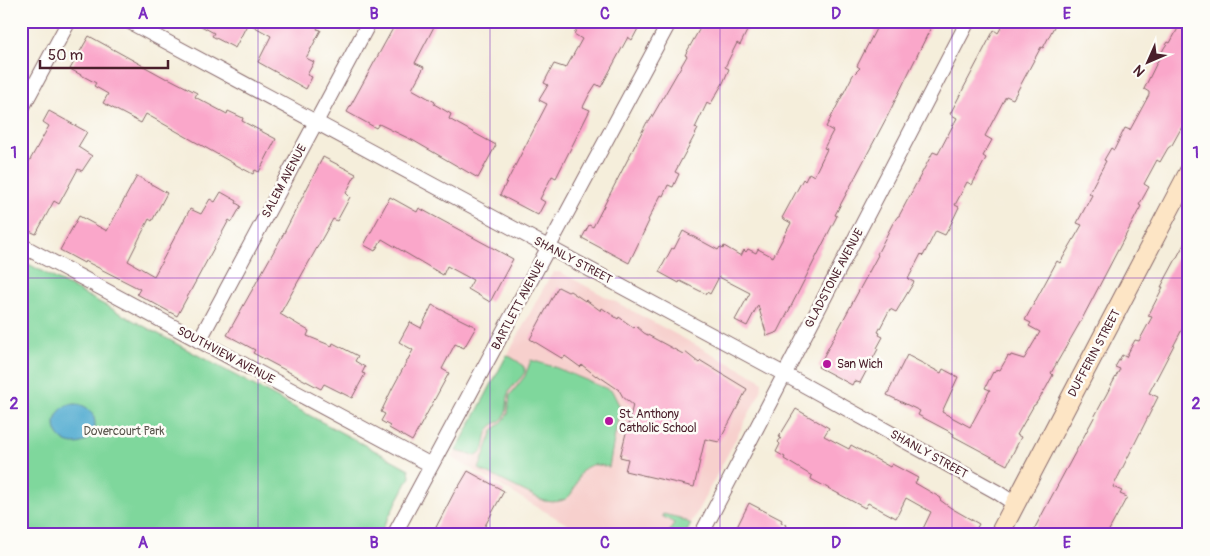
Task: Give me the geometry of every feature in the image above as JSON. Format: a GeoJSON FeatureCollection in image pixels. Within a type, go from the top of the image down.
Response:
{"type":"FeatureCollection","features":[{"type":"Feature","properties":{"kind":"main road","name":"DUFFERIN STREET"},"geometry":{"type":"LineString","coordinates":[[999,535],[1189,172]]}},
{"type":"Feature","properties":{"kind":"street"},"geometry":{"type":"LineString","coordinates":[[21,110],[69,21]]}},
{"type":"Feature","properties":{"kind":"street","name":"SHANLY STREET"},"geometry":{"type":"LineString","coordinates":[[128,21],[784,374],[997,492],[1015,504]]}},
{"type":"Feature","properties":{"kind":"street","name":"SALEM AVENUE"},"geometry":{"type":"LineString","coordinates":[[199,341],[370,21]]}},
{"type":"Feature","properties":{"kind":"street","name":"BARTLETT AVENUE"},"geometry":{"type":"LineString","coordinates":[[394,535],[670,21]]}},
{"type":"Feature","properties":{"kind":"street","name":"GLADSTONE AVENUE"},"geometry":{"type":"LineString","coordinates":[[701,535],[968,21]]}},
{"type":"Feature","properties":{"kind":"street","name":"SOUTHVIEW AVENUE"},"geometry":{"type":"LineString","coordinates":[[21,245],[431,465]]}},
{"type":"Feature","properties":{"kind":"shaded area","name":"St. Anthony Catholic School"},"geometry":{"type":"Polygon","coordinates":[[[554,272],[560,272],[762,382],[761,391],[685,535],[586,535],[452,458],[554,272]]]}},
{"type":"Feature","properties":{"kind":"green space","name":"Dovercourt Park"},"geometry":{"type":"Polygon","coordinates":[[[21,260],[409,469],[410,477],[379,535],[21,535],[21,260]]]}},
{"type":"Feature","properties":{"kind":"green space"},"geometry":{"type":"Polygon","coordinates":[[[507,355],[522,365],[525,368],[525,372],[509,391],[504,418],[489,428],[484,448],[480,454],[476,456],[456,451],[507,355]]]}},
{"type":"Feature","properties":{"kind":"green space"},"geometry":{"type":"Polygon","coordinates":[[[531,360],[557,368],[612,391],[620,407],[609,467],[591,465],[583,470],[571,495],[557,502],[544,501],[479,469],[493,430],[508,414],[510,395],[525,376],[531,360]]]}},
{"type":"Feature","properties":{"kind":"green space"},"geometry":{"type":"Polygon","coordinates":[[[663,514],[680,518],[691,524],[685,535],[668,535],[674,523],[662,516],[663,514]]]}},
{"type":"Feature","properties":{"kind":"water"},"geometry":{"type":"Polygon","coordinates":[[[79,404],[86,407],[92,413],[95,424],[94,432],[86,441],[79,444],[71,444],[64,441],[56,432],[55,420],[58,413],[67,405],[79,404]]]}},
{"type":"Feature","properties":{"kind":"building"},"geometry":{"type":"Polygon","coordinates":[[[192,21],[321,21],[317,29],[321,30],[306,58],[314,62],[307,75],[312,77],[306,89],[258,62],[271,36],[248,23],[235,48],[212,36],[214,33],[192,21]]]}},
{"type":"Feature","properties":{"kind":"building"},"geometry":{"type":"Polygon","coordinates":[[[397,21],[437,21],[415,63],[424,67],[412,89],[451,114],[449,119],[496,145],[478,178],[414,141],[379,124],[376,128],[347,112],[397,21]]]}},
{"type":"Feature","properties":{"kind":"building"},"geometry":{"type":"Polygon","coordinates":[[[581,21],[642,21],[632,40],[628,37],[601,87],[596,84],[589,95],[583,107],[590,110],[556,178],[552,176],[540,199],[545,202],[538,215],[500,195],[547,104],[539,100],[548,85],[544,83],[549,73],[554,64],[566,68],[582,39],[574,34],[581,21]]]}},
{"type":"Feature","properties":{"kind":"building"},"geometry":{"type":"Polygon","coordinates":[[[704,21],[752,21],[740,45],[737,43],[725,67],[729,69],[723,83],[710,105],[707,103],[695,128],[698,129],[675,172],[679,174],[673,187],[668,185],[663,196],[661,195],[629,263],[582,238],[589,225],[593,227],[647,122],[649,122],[687,56],[685,55],[704,21]]]}},
{"type":"Feature","properties":{"kind":"building"},"geometry":{"type":"Polygon","coordinates":[[[880,21],[934,21],[888,115],[835,215],[837,216],[778,332],[767,336],[758,305],[747,326],[735,320],[750,293],[719,277],[710,294],[707,292],[706,294],[659,272],[683,231],[718,250],[720,247],[723,249],[724,246],[741,256],[744,250],[746,252],[748,249],[756,253],[758,249],[773,257],[791,223],[782,218],[803,179],[805,181],[809,173],[814,176],[827,149],[824,148],[833,131],[826,127],[853,75],[860,68],[857,66],[880,21]]]}},
{"type":"Feature","properties":{"kind":"building"},"geometry":{"type":"Polygon","coordinates":[[[1005,21],[1057,21],[1013,99],[1006,96],[985,136],[992,140],[983,156],[986,158],[972,185],[967,182],[955,205],[959,207],[945,235],[936,231],[923,256],[921,254],[908,279],[914,282],[896,312],[890,309],[878,332],[883,337],[878,349],[860,383],[854,381],[852,385],[818,367],[893,223],[899,216],[933,152],[938,154],[957,118],[950,114],[994,30],[998,33],[1005,21]]]}},
{"type":"Feature","properties":{"kind":"building"},"geometry":{"type":"Polygon","coordinates":[[[1182,21],[1189,21],[1189,114],[1172,145],[1168,148],[1160,162],[1157,160],[1144,184],[1149,187],[1139,205],[1141,206],[1082,319],[1051,373],[1053,375],[1046,388],[1017,435],[1021,437],[1007,465],[918,415],[920,411],[887,395],[907,355],[941,373],[943,369],[958,377],[942,412],[970,427],[990,390],[985,388],[993,372],[997,369],[1000,370],[1008,356],[1010,357],[1011,355],[1024,359],[1040,332],[1029,326],[1031,323],[1025,320],[1057,261],[1060,263],[1082,225],[1077,223],[1092,195],[1089,193],[1106,161],[1104,160],[1111,148],[1114,150],[1125,128],[1130,130],[1149,95],[1149,92],[1144,89],[1164,48],[1168,42],[1170,43],[1182,21]]]}},
{"type":"Feature","properties":{"kind":"building"},"geometry":{"type":"Polygon","coordinates":[[[89,36],[167,79],[197,93],[195,97],[227,114],[228,111],[243,118],[242,121],[276,139],[259,172],[255,170],[253,174],[146,114],[141,123],[103,103],[108,94],[94,86],[96,83],[70,69],[89,36]]]}},
{"type":"Feature","properties":{"kind":"building"},"geometry":{"type":"Polygon","coordinates":[[[49,111],[87,132],[78,147],[92,156],[82,171],[78,169],[59,204],[54,201],[36,234],[21,227],[21,176],[49,126],[43,122],[49,111]]]}},
{"type":"Feature","properties":{"kind":"building"},"geometry":{"type":"Polygon","coordinates":[[[323,157],[356,174],[346,193],[350,197],[337,221],[333,219],[280,314],[309,331],[307,336],[332,346],[333,343],[358,356],[355,361],[365,367],[362,373],[365,374],[352,398],[324,384],[321,389],[253,353],[255,350],[227,335],[284,233],[323,157]]]}},
{"type":"Feature","properties":{"kind":"building"},"geometry":{"type":"Polygon","coordinates":[[[137,176],[167,193],[152,221],[149,219],[128,261],[154,276],[190,209],[201,214],[210,199],[215,202],[221,192],[237,201],[236,203],[241,206],[232,222],[229,220],[177,316],[137,294],[140,289],[60,250],[79,216],[107,231],[137,176]]]}},
{"type":"Feature","properties":{"kind":"building"},"geometry":{"type":"Polygon","coordinates":[[[390,197],[417,212],[419,208],[513,259],[490,302],[468,289],[473,280],[447,266],[443,275],[382,239],[375,251],[364,245],[390,197]]]}},
{"type":"Feature","properties":{"kind":"building"},"geometry":{"type":"Polygon","coordinates":[[[1189,235],[1189,316],[1149,393],[1158,397],[1113,487],[1122,491],[1120,494],[1127,497],[1107,534],[1031,535],[1120,369],[1115,367],[1122,355],[1126,357],[1135,340],[1139,341],[1152,317],[1148,316],[1163,287],[1161,287],[1189,235]]]}},
{"type":"Feature","properties":{"kind":"building"},"geometry":{"type":"Polygon","coordinates":[[[558,287],[568,292],[570,291],[601,311],[602,308],[618,319],[619,317],[634,328],[636,326],[644,333],[683,354],[685,352],[699,363],[701,361],[747,389],[719,442],[705,439],[694,487],[625,471],[628,459],[620,457],[633,405],[623,397],[619,390],[582,365],[580,367],[565,356],[563,359],[530,339],[558,287]]]}},
{"type":"Feature","properties":{"kind":"building"},"geometry":{"type":"Polygon","coordinates":[[[432,305],[476,327],[464,348],[455,344],[442,369],[449,373],[412,441],[389,428],[390,426],[381,421],[385,414],[381,412],[413,350],[399,342],[410,322],[421,328],[432,305]]]}},
{"type":"Feature","properties":{"kind":"building"},"geometry":{"type":"Polygon","coordinates":[[[796,409],[829,428],[824,436],[849,449],[851,445],[890,467],[892,464],[918,478],[915,483],[941,498],[940,500],[951,508],[979,524],[973,535],[920,535],[931,512],[906,498],[896,518],[868,503],[865,508],[811,479],[812,476],[776,452],[780,444],[778,442],[781,438],[779,437],[796,409]]]}},
{"type":"Feature","properties":{"kind":"building"},"geometry":{"type":"Polygon","coordinates":[[[468,471],[504,491],[480,535],[432,535],[457,487],[468,471]]]}},
{"type":"Feature","properties":{"kind":"building"},"geometry":{"type":"Polygon","coordinates":[[[749,503],[782,520],[781,522],[786,525],[781,535],[733,535],[749,503]]]}},
{"type":"Feature","properties":{"kind":"place","name":"San Wich"},"geometry":{"type":"Point","coordinates":[827,364]}},
{"type":"Feature","properties":{"kind":"place","name":"St. Anthony Catholic School"},"geometry":{"type":"Point","coordinates":[609,421]}}]}
